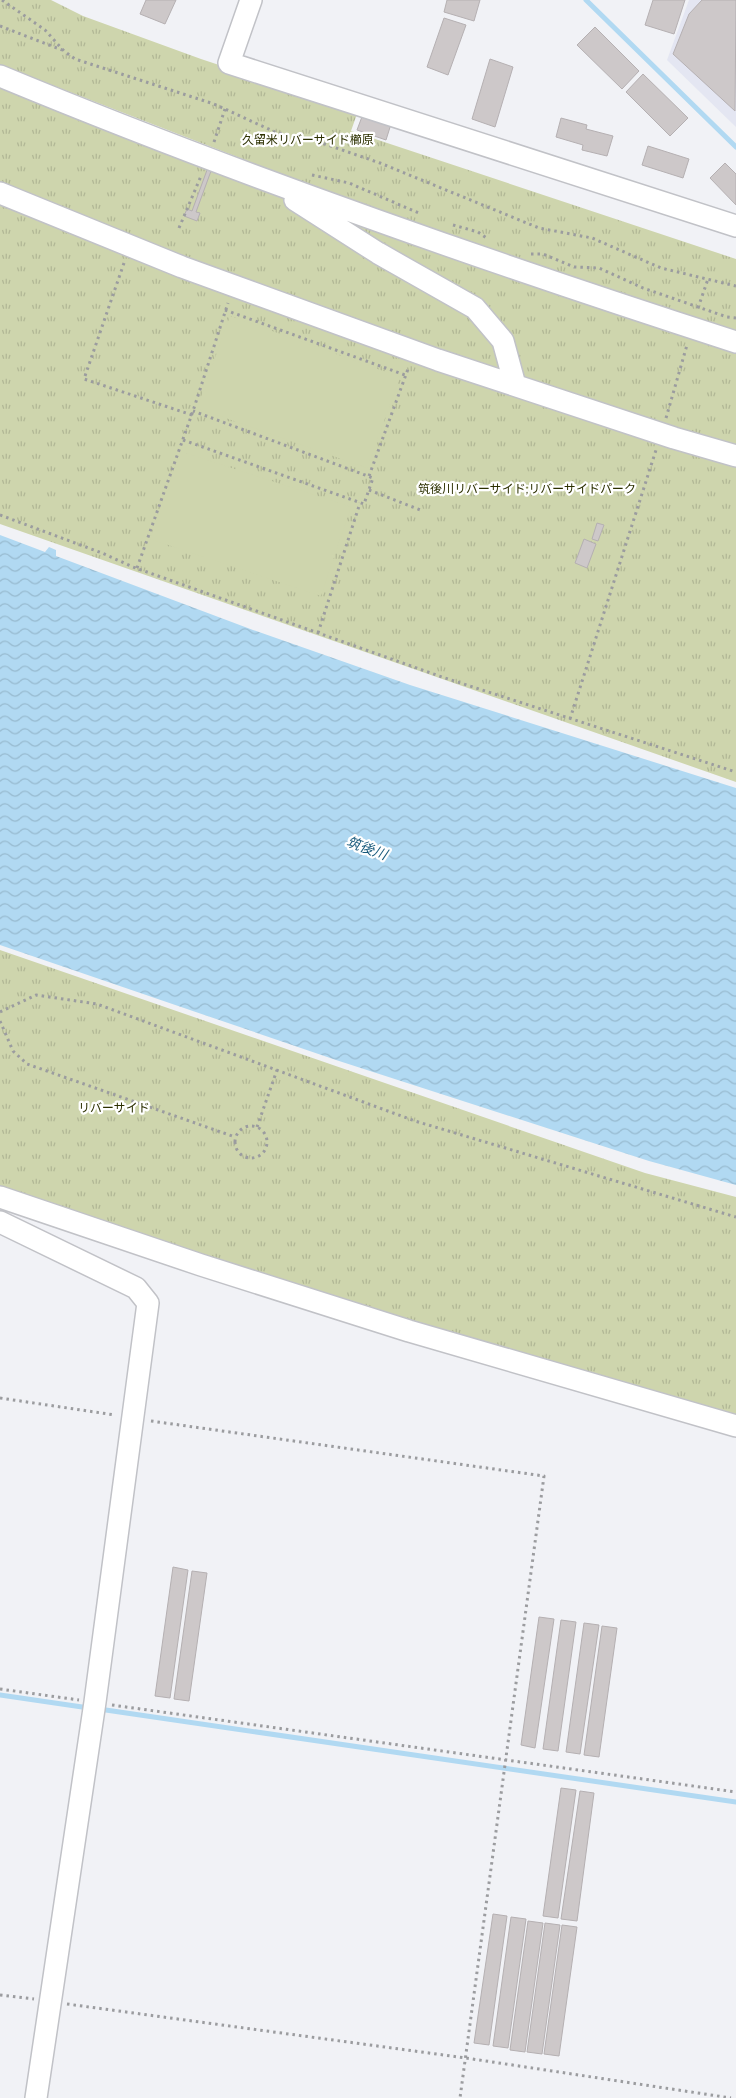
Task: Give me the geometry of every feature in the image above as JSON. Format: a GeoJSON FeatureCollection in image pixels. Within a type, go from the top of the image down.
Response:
{"type":"FeatureCollection","features":[{"type":"Feature","properties":{"kind":"street"},"geometry":{"type":"LineString","coordinates":[[251,0],[229,63],[736,226]]}},
{"type":"Feature","properties":{"kind":"street"},"geometry":{"type":"LineString","coordinates":[[0,76],[212,149],[264,179],[378,254],[475,308],[503,341],[515,385]]}},
{"type":"Feature","properties":{"kind":"street"},"geometry":{"type":"LineString","coordinates":[[264,179],[480,256],[736,342]]}},
{"type":"Feature","properties":{"kind":"street"},"geometry":{"type":"LineString","coordinates":[[0,193],[233,286],[415,352],[661,434],[736,456]]}},
{"type":"Feature","properties":{"kind":"street"},"geometry":{"type":"LineString","coordinates":[[0,1198],[201,1265],[408,1330],[736,1426]]}},
{"type":"Feature","properties":{"kind":"street"},"geometry":{"type":"LineString","coordinates":[[0,1222],[136,1288],[148,1303],[95,1702],[36,2098]]}},
{"type":"Feature","properties":{"kind":"path"},"geometry":{"type":"LineString","coordinates":[[2,0],[45,30],[64,51],[75,59],[225,109],[275,132],[316,141],[380,163],[539,228],[592,238],[661,268],[736,286]]}},
{"type":"Feature","properties":{"kind":"path"},"geometry":{"type":"LineString","coordinates":[[0,26],[64,51]]}},
{"type":"Feature","properties":{"kind":"path"},"geometry":{"type":"LineString","coordinates":[[179,228],[212,149],[225,109]]}},
{"type":"Feature","properties":{"kind":"path"},"geometry":{"type":"LineString","coordinates":[[207,136],[212,149]]}},
{"type":"Feature","properties":{"kind":"path"},"geometry":{"type":"LineString","coordinates":[[212,149],[224,143]]}},
{"type":"Feature","properties":{"kind":"path"},"geometry":{"type":"LineString","coordinates":[[307,174],[349,183],[422,215]]}},
{"type":"Feature","properties":{"kind":"path"},"geometry":{"type":"LineString","coordinates":[[446,223],[478,232],[491,240]]}},
{"type":"Feature","properties":{"kind":"path"},"geometry":{"type":"LineString","coordinates":[[130,246],[84,379],[192,413],[373,478],[364,504],[183,440]]}},
{"type":"Feature","properties":{"kind":"path"},"geometry":{"type":"LineString","coordinates":[[529,254],[543,254],[574,267],[599,268],[643,288],[727,317],[736,318]]}},
{"type":"Feature","properties":{"kind":"path"},"geometry":{"type":"LineString","coordinates":[[699,306],[708,279]]}},
{"type":"Feature","properties":{"kind":"path"},"geometry":{"type":"LineString","coordinates":[[137,568],[183,440],[233,286]]}},
{"type":"Feature","properties":{"kind":"path"},"geometry":{"type":"LineString","coordinates":[[226,310],[405,375]]}},
{"type":"Feature","properties":{"kind":"path"},"geometry":{"type":"LineString","coordinates":[[570,719],[661,434],[692,328]]}},
{"type":"Feature","properties":{"kind":"path"},"geometry":{"type":"LineString","coordinates":[[369,476],[415,352]]}},
{"type":"Feature","properties":{"kind":"path"},"geometry":{"type":"LineString","coordinates":[[369,490],[423,511]]}},
{"type":"Feature","properties":{"kind":"path"},"geometry":{"type":"LineString","coordinates":[[318,633],[360,503]]}},
{"type":"Feature","properties":{"kind":"path"},"geometry":{"type":"LineString","coordinates":[[0,515],[137,568],[442,677],[736,772]]}},
{"type":"Feature","properties":{"kind":"path"},"geometry":{"type":"LineString","coordinates":[[0,1012],[36,994],[97,1004],[415,1121],[736,1217]]}},
{"type":"Feature","properties":{"kind":"path"},"geometry":{"type":"LineString","coordinates":[[0,1021],[13,1052],[27,1064],[235,1137]]}},
{"type":"Feature","properties":{"kind":"path"},"geometry":{"type":"LineString","coordinates":[[257,1127],[277,1070]]}},
{"type":"Feature","properties":{"kind":"path"},"geometry":{"type":"LineString","coordinates":[[251,1126],[257,1127],[266,1138],[265,1148],[259,1156],[249,1158],[239,1154],[234,1144],[235,1137],[241,1129],[251,1126]]}},
{"type":"Feature","properties":{"kind":"path"},"geometry":{"type":"LineString","coordinates":[[0,1398],[544,1476],[460,2098]]}},
{"type":"Feature","properties":{"kind":"path"},"geometry":{"type":"LineString","coordinates":[[0,1689],[736,1792]]}},
{"type":"Feature","properties":{"kind":"path"},"geometry":{"type":"LineString","coordinates":[[0,1994],[466,2058],[731,2098]]}},
{"type":"Feature","properties":{"kind":"shaded area"},"geometry":{"type":"Polygon","coordinates":[[[689,0],[736,0],[736,127],[667,60],[689,0]]]}},
{"type":"Feature","properties":{"kind":"green space","name":"久留米リバーサイド櫛原"},"geometry":{"type":"Polygon","coordinates":[[[0,0],[51,0],[83,16],[201,59],[358,111],[351,131],[736,259],[736,332],[392,217],[0,65],[0,0]]]}},
{"type":"Feature","properties":{"kind":"green space","name":"筑後川リバーサイド;リバーサイドパーク"},"geometry":{"type":"Polygon","coordinates":[[[0,77],[245,182],[736,334],[736,782],[0,524],[0,77]]]}},
{"type":"Feature","properties":{"kind":"green space"},"geometry":{"type":"Polygon","coordinates":[[[230,316],[400,377],[367,468],[197,408],[230,316]]]}},
{"type":"Feature","properties":{"kind":"green space"},"geometry":{"type":"Polygon","coordinates":[[[180,451],[351,507],[321,596],[150,539],[180,451]]]}},
{"type":"Feature","properties":{"kind":"green space","name":"リバーサイド"},"geometry":{"type":"Polygon","coordinates":[[[0,950],[645,1173],[736,1197],[736,1417],[386,1315],[0,1187],[0,950]]]}},
{"type":"Feature","properties":{"kind":"water","name":"筑後川"},"geometry":{"type":"Polygon","coordinates":[[[0,535],[45,552],[49,547],[56,550],[56,556],[253,630],[410,685],[736,788],[736,1185],[649,1161],[336,1060],[0,945],[0,535]]]}},
{"type":"Feature","properties":{"kind":"building"},"geometry":{"type":"Polygon","coordinates":[[[146,0],[176,0],[165,24],[140,14],[146,0]]]}},
{"type":"Feature","properties":{"kind":"building"},"geometry":{"type":"Polygon","coordinates":[[[447,0],[480,0],[474,21],[444,12],[447,0]]]}},
{"type":"Feature","properties":{"kind":"building"},"geometry":{"type":"Polygon","coordinates":[[[653,0],[685,0],[674,34],[645,25],[653,0]]]}},
{"type":"Feature","properties":{"kind":"building"},"geometry":{"type":"Polygon","coordinates":[[[702,0],[736,0],[735,111],[673,54],[689,14],[702,0]]]}},
{"type":"Feature","properties":{"kind":"building"},"geometry":{"type":"Polygon","coordinates":[[[444,18],[466,25],[448,75],[427,67],[444,18]]]}},
{"type":"Feature","properties":{"kind":"building"},"geometry":{"type":"Polygon","coordinates":[[[595,27],[639,71],[622,89],[577,45],[595,27]]]}},
{"type":"Feature","properties":{"kind":"building"},"geometry":{"type":"Polygon","coordinates":[[[490,59],[513,67],[495,127],[472,119],[490,59]]]}},
{"type":"Feature","properties":{"kind":"building"},"geometry":{"type":"Polygon","coordinates":[[[643,74],[688,118],[670,136],[626,92],[643,74]]]}},
{"type":"Feature","properties":{"kind":"building"},"geometry":{"type":"Polygon","coordinates":[[[363,114],[391,124],[386,140],[357,130],[363,114]]]}},
{"type":"Feature","properties":{"kind":"building"},"geometry":{"type":"Polygon","coordinates":[[[561,118],[587,125],[586,129],[613,136],[607,156],[582,150],[583,145],[556,137],[561,118]]]}},
{"type":"Feature","properties":{"kind":"building"},"geometry":{"type":"Polygon","coordinates":[[[648,146],[689,159],[683,178],[642,165],[648,146]]]}},
{"type":"Feature","properties":{"kind":"building"},"geometry":{"type":"Polygon","coordinates":[[[725,163],[736,174],[736,205],[710,178],[725,163]]]}},
{"type":"Feature","properties":{"kind":"building"},"geometry":{"type":"Polygon","coordinates":[[[207,170],[211,171],[196,212],[200,213],[197,221],[184,216],[187,209],[192,211],[207,170]]]}},
{"type":"Feature","properties":{"kind":"building"},"geometry":{"type":"Polygon","coordinates":[[[597,523],[604,525],[598,541],[592,539],[597,523]]]}},
{"type":"Feature","properties":{"kind":"building"},"geometry":{"type":"Polygon","coordinates":[[[584,539],[596,544],[587,568],[575,563],[584,539]]]}},
{"type":"Feature","properties":{"kind":"building"},"geometry":{"type":"Polygon","coordinates":[[[173,1567],[188,1570],[170,1698],[155,1696],[173,1567]]]}},
{"type":"Feature","properties":{"kind":"building"},"geometry":{"type":"Polygon","coordinates":[[[192,1571],[207,1573],[189,1701],[174,1699],[192,1571]]]}},
{"type":"Feature","properties":{"kind":"building"},"geometry":{"type":"Polygon","coordinates":[[[539,1617],[554,1619],[535,1748],[521,1745],[539,1617]]]}},
{"type":"Feature","properties":{"kind":"building"},"geometry":{"type":"Polygon","coordinates":[[[561,1620],[576,1622],[558,1751],[543,1749],[561,1620]]]}},
{"type":"Feature","properties":{"kind":"building"},"geometry":{"type":"Polygon","coordinates":[[[584,1623],[599,1625],[580,1754],[566,1752],[584,1623]]]}},
{"type":"Feature","properties":{"kind":"building"},"geometry":{"type":"Polygon","coordinates":[[[602,1626],[617,1628],[599,1757],[584,1755],[602,1626]]]}},
{"type":"Feature","properties":{"kind":"building"},"geometry":{"type":"Polygon","coordinates":[[[561,1788],[576,1790],[558,1918],[543,1916],[561,1788]]]}},
{"type":"Feature","properties":{"kind":"building"},"geometry":{"type":"Polygon","coordinates":[[[580,1791],[594,1793],[577,1921],[561,1919],[580,1791]]]}},
{"type":"Feature","properties":{"kind":"building"},"geometry":{"type":"Polygon","coordinates":[[[493,1914],[507,1916],[489,2045],[474,2043],[493,1914]]]}},
{"type":"Feature","properties":{"kind":"building"},"geometry":{"type":"Polygon","coordinates":[[[511,1917],[526,1919],[508,2048],[493,2046],[511,1917]]]}},
{"type":"Feature","properties":{"kind":"building"},"geometry":{"type":"Polygon","coordinates":[[[528,1921],[543,1923],[525,2052],[510,2050],[528,1921]]]}},
{"type":"Feature","properties":{"kind":"building"},"geometry":{"type":"Polygon","coordinates":[[[545,1923],[560,1925],[542,2054],[527,2052],[545,1923]]]}},
{"type":"Feature","properties":{"kind":"building"},"geometry":{"type":"Polygon","coordinates":[[[562,1925],[577,1927],[559,2056],[544,2054],[562,1925]]]}},
{"type":"Feature","properties":{"kind":"waterway"},"geometry":{"type":"LineString","coordinates":[[586,0],[736,147]]}},
{"type":"Feature","properties":{"kind":"waterway"},"geometry":{"type":"LineString","coordinates":[[0,1695],[89,1708]]}},
{"type":"Feature","properties":{"kind":"waterway"},"geometry":{"type":"LineString","coordinates":[[99,1709],[736,1802]]}}]}
